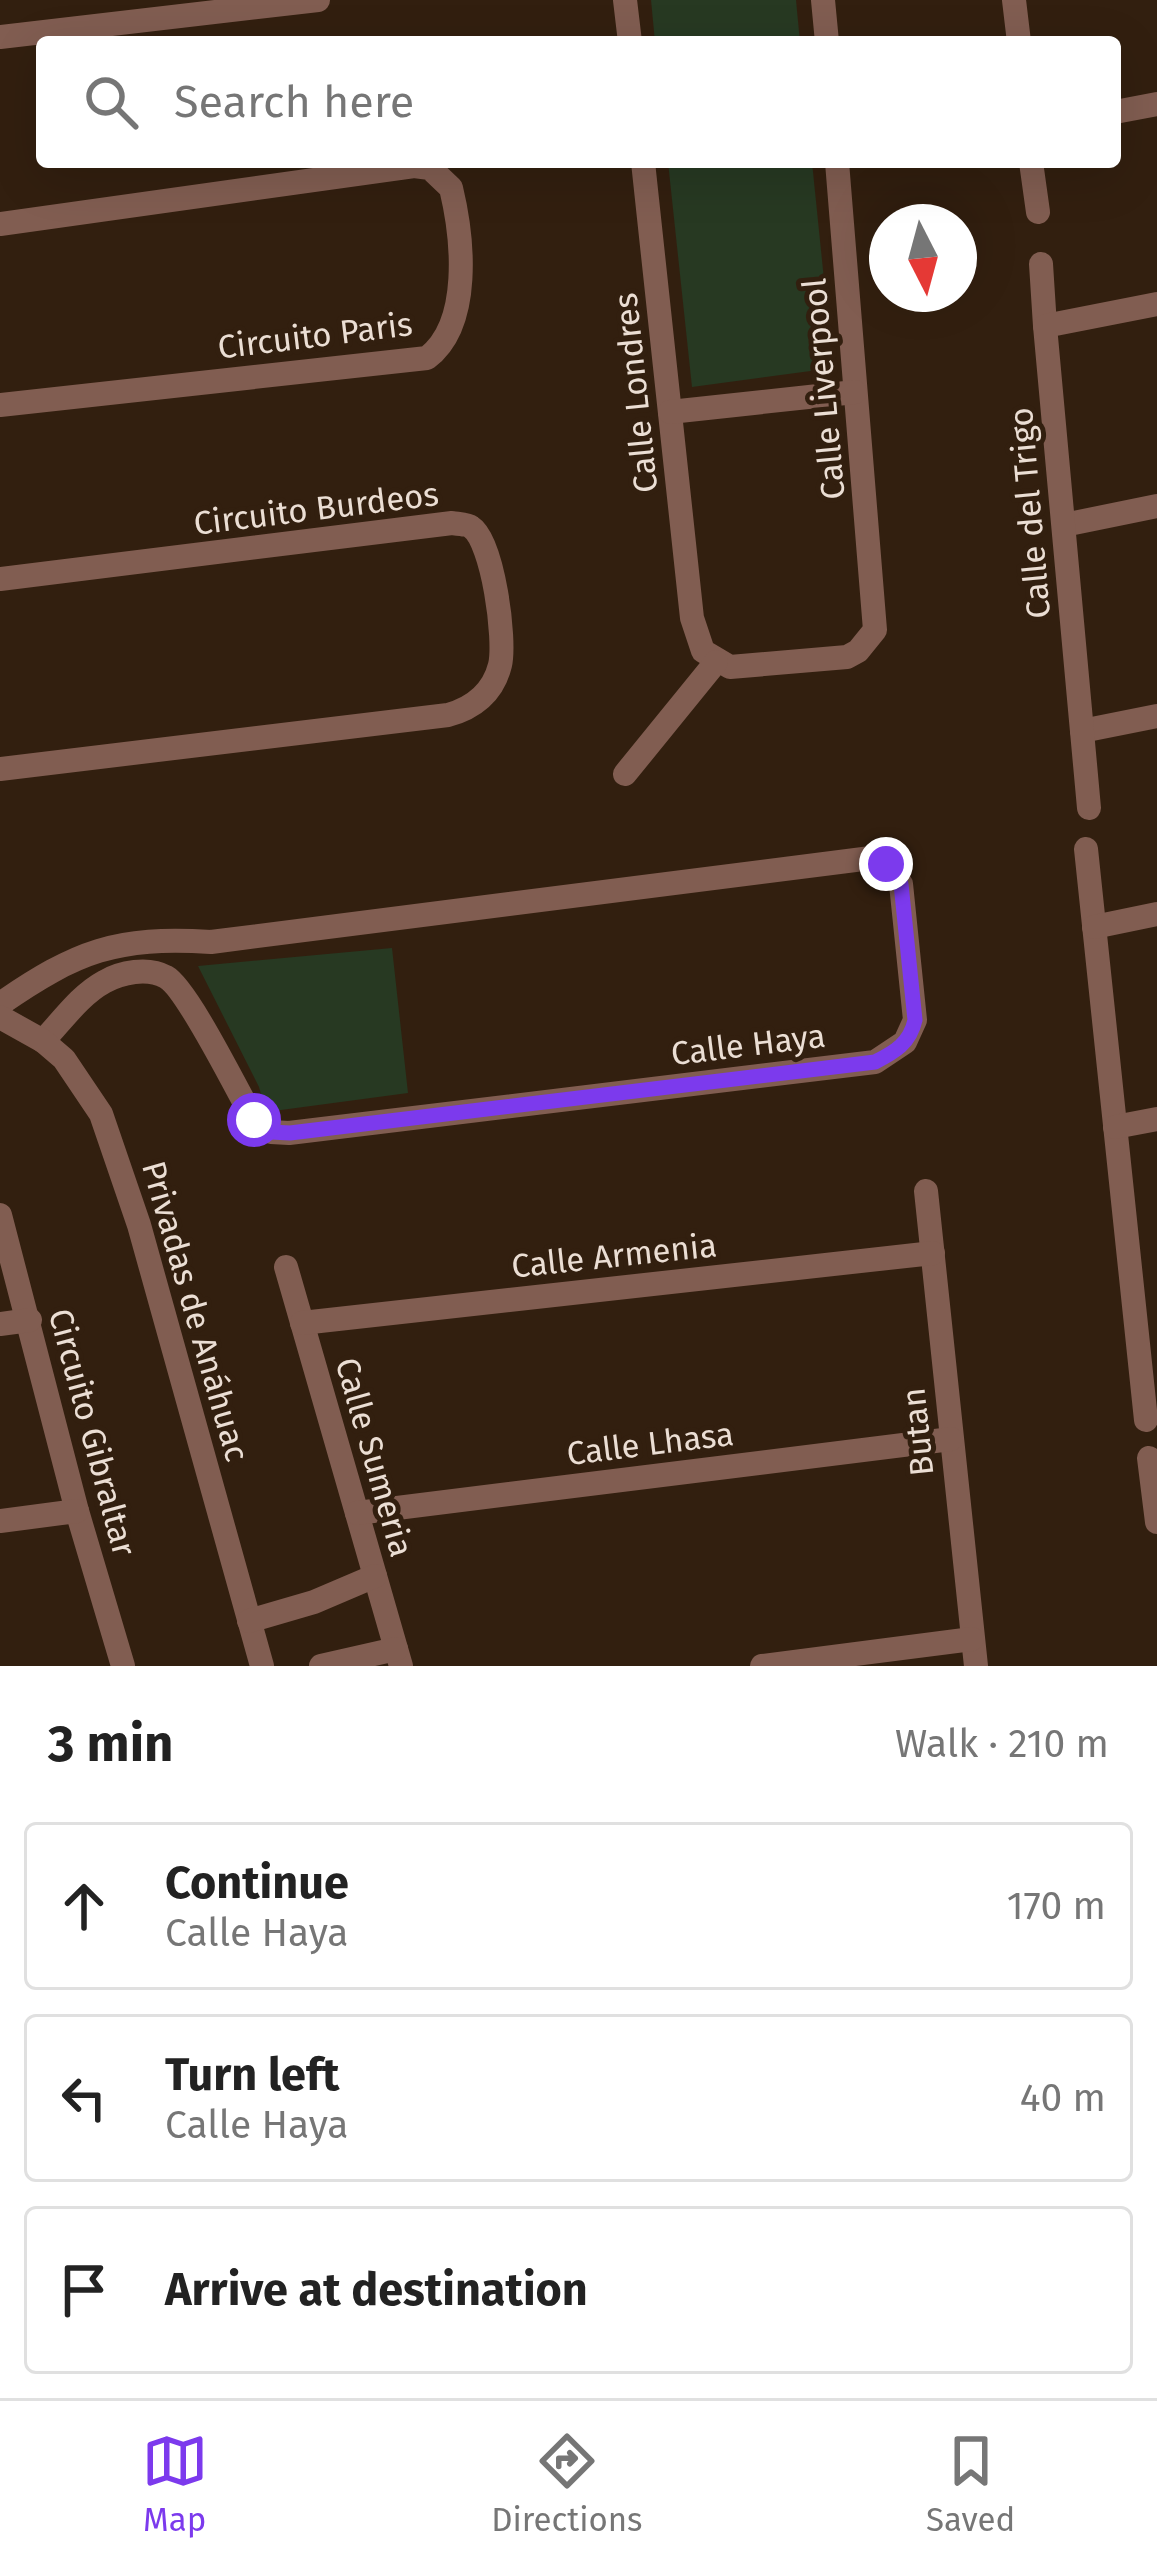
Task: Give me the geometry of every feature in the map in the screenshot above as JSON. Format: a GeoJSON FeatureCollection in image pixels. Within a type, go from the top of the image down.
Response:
{"type":"FeatureCollection","features":[{"type":"Feature","properties":{"kind":"street"},"geometry":{"type":"LineString","coordinates":[[0,37],[318,0]]}},
{"type":"Feature","properties":{"kind":"street"},"geometry":{"type":"LineString","coordinates":[[626,0],[629,36]]}},
{"type":"Feature","properties":{"kind":"street"},"geometry":{"type":"LineString","coordinates":[[824,0],[827,36]]}},
{"type":"Feature","properties":{"kind":"street"},"geometry":{"type":"LineString","coordinates":[[1015,0],[1018,36]]}},
{"type":"Feature","properties":{"kind":"street"},"geometry":{"type":"LineString","coordinates":[[1121,111],[1157,104]]}},
{"type":"Feature","properties":{"kind":"street","name":"Circuito Paris"},"geometry":{"type":"LineString","coordinates":[[0,224],[389,168]]}},
{"type":"Feature","properties":{"kind":"street","name":"Circuito Paris"},"geometry":{"type":"LineString","coordinates":[[0,405],[427,358],[444,345],[460,292],[451,188],[430,168]]}},
{"type":"Feature","properties":{"kind":"street","name":"Calle Londres"},"geometry":{"type":"LineString","coordinates":[[644,168],[692,618],[703,651],[716,662]]}},
{"type":"Feature","properties":{"kind":"street","name":"Calle Liverpool"},"geometry":{"type":"LineString","coordinates":[[716,662],[730,667],[847,657],[874,630],[836,168]]}},
{"type":"Feature","properties":{"kind":"street"},"geometry":{"type":"LineString","coordinates":[[1032,168],[1038,212]]}},
{"type":"Feature","properties":{"kind":"street","name":"Calle del Trigo"},"geometry":{"type":"LineString","coordinates":[[1042,264],[1089,808]]}},
{"type":"Feature","properties":{"kind":"street"},"geometry":{"type":"LineString","coordinates":[[1045,326],[1157,304]]}},
{"type":"Feature","properties":{"kind":"street"},"geometry":{"type":"LineString","coordinates":[[670,412],[855,392]]}},
{"type":"Feature","properties":{"kind":"street"},"geometry":{"type":"LineString","coordinates":[[1064,525],[1157,506]]}},
{"type":"Feature","properties":{"kind":"street","name":"Circuito Burdeos"},"geometry":{"type":"LineString","coordinates":[[0,579],[452,523],[469,525],[482,538],[487,554],[501,661],[494,680],[471,709],[448,715],[0,769]]}},
{"type":"Feature","properties":{"kind":"street"},"geometry":{"type":"LineString","coordinates":[[625,774],[716,662]]}},
{"type":"Feature","properties":{"kind":"street"},"geometry":{"type":"LineString","coordinates":[[1082,731],[1157,716]]}},
{"type":"Feature","properties":{"kind":"street"},"geometry":{"type":"LineString","coordinates":[[1086,849],[1115,1127],[1148,1329],[1146,1420]]}},
{"type":"Feature","properties":{"kind":"street","name":"Calle Haya"},"geometry":{"type":"LineString","coordinates":[[0,1004],[55,967],[130,943],[211,943],[872,858],[886,864],[901,884],[915,1020],[912,1033],[896,1052],[875,1062],[290,1133],[271,1132],[254,1120],[182,993],[164,975],[120,974],[100,984],[44,1041]]}},
{"type":"Feature","properties":{"kind":"street"},"geometry":{"type":"LineString","coordinates":[[1094,927],[1157,914]]}},
{"type":"Feature","properties":{"kind":"street","name":"Privadas de Anáhuac"},"geometry":{"type":"LineString","coordinates":[[0,1017],[44,1041],[80,1078],[101,1114],[118,1159],[262,1666]]}},
{"type":"Feature","properties":{"kind":"street"},"geometry":{"type":"LineString","coordinates":[[1115,1127],[1157,1119]]}},
{"type":"Feature","properties":{"kind":"street","name":"Butan"},"geometry":{"type":"LineString","coordinates":[[926,1190],[976,1666]]}},
{"type":"Feature","properties":{"kind":"street","name":"Circuito Gibraltar"},"geometry":{"type":"LineString","coordinates":[[0,1215],[123,1666]]}},
{"type":"Feature","properties":{"kind":"street","name":"Calle Armenia"},"geometry":{"type":"LineString","coordinates":[[302,1323],[933,1252]]}},
{"type":"Feature","properties":{"kind":"street","name":"Calle Sumeria"},"geometry":{"type":"LineString","coordinates":[[286,1267],[398,1657]]}},
{"type":"Feature","properties":{"kind":"street"},"geometry":{"type":"LineString","coordinates":[[0,1324],[30,1320]]}},
{"type":"Feature","properties":{"kind":"street","name":"Calle Lhasa"},"geometry":{"type":"LineString","coordinates":[[357,1513],[951,1439]]}},
{"type":"Feature","properties":{"kind":"street"},"geometry":{"type":"LineString","coordinates":[[1149,1458],[1157,1522]]}},
{"type":"Feature","properties":{"kind":"street"},"geometry":{"type":"LineString","coordinates":[[0,1521],[77,1511]]}},
{"type":"Feature","properties":{"kind":"street"},"geometry":{"type":"LineString","coordinates":[[249,1621],[314,1602],[375,1576]]}},
{"type":"Feature","properties":{"kind":"street"},"geometry":{"type":"LineString","coordinates":[[762,1666],[972,1640]]}},
{"type":"Feature","properties":{"kind":"street"},"geometry":{"type":"LineString","coordinates":[[321,1666],[398,1657]]}},
{"type":"Feature","properties":{"kind":"green space"},"geometry":{"type":"Polygon","coordinates":[[[651,0],[796,0],[799,36],[654,36],[651,0]]]}},
{"type":"Feature","properties":{"kind":"green space"},"geometry":{"type":"Polygon","coordinates":[[[669,168],[813,168],[833,368],[692,387],[669,168]]]}},
{"type":"Feature","properties":{"kind":"green space"},"geometry":{"type":"Polygon","coordinates":[[[392,948],[408,1093],[266,1112],[259,1087],[198,966],[392,948]]]}},
{"type":"Feature","properties":{"kind":"route"},"geometry":{"type":"LineString","coordinates":[[254,1120],[271,1132],[290,1133],[875,1062],[896,1052],[912,1033],[915,1020],[901,884],[886,864]]}}]}
